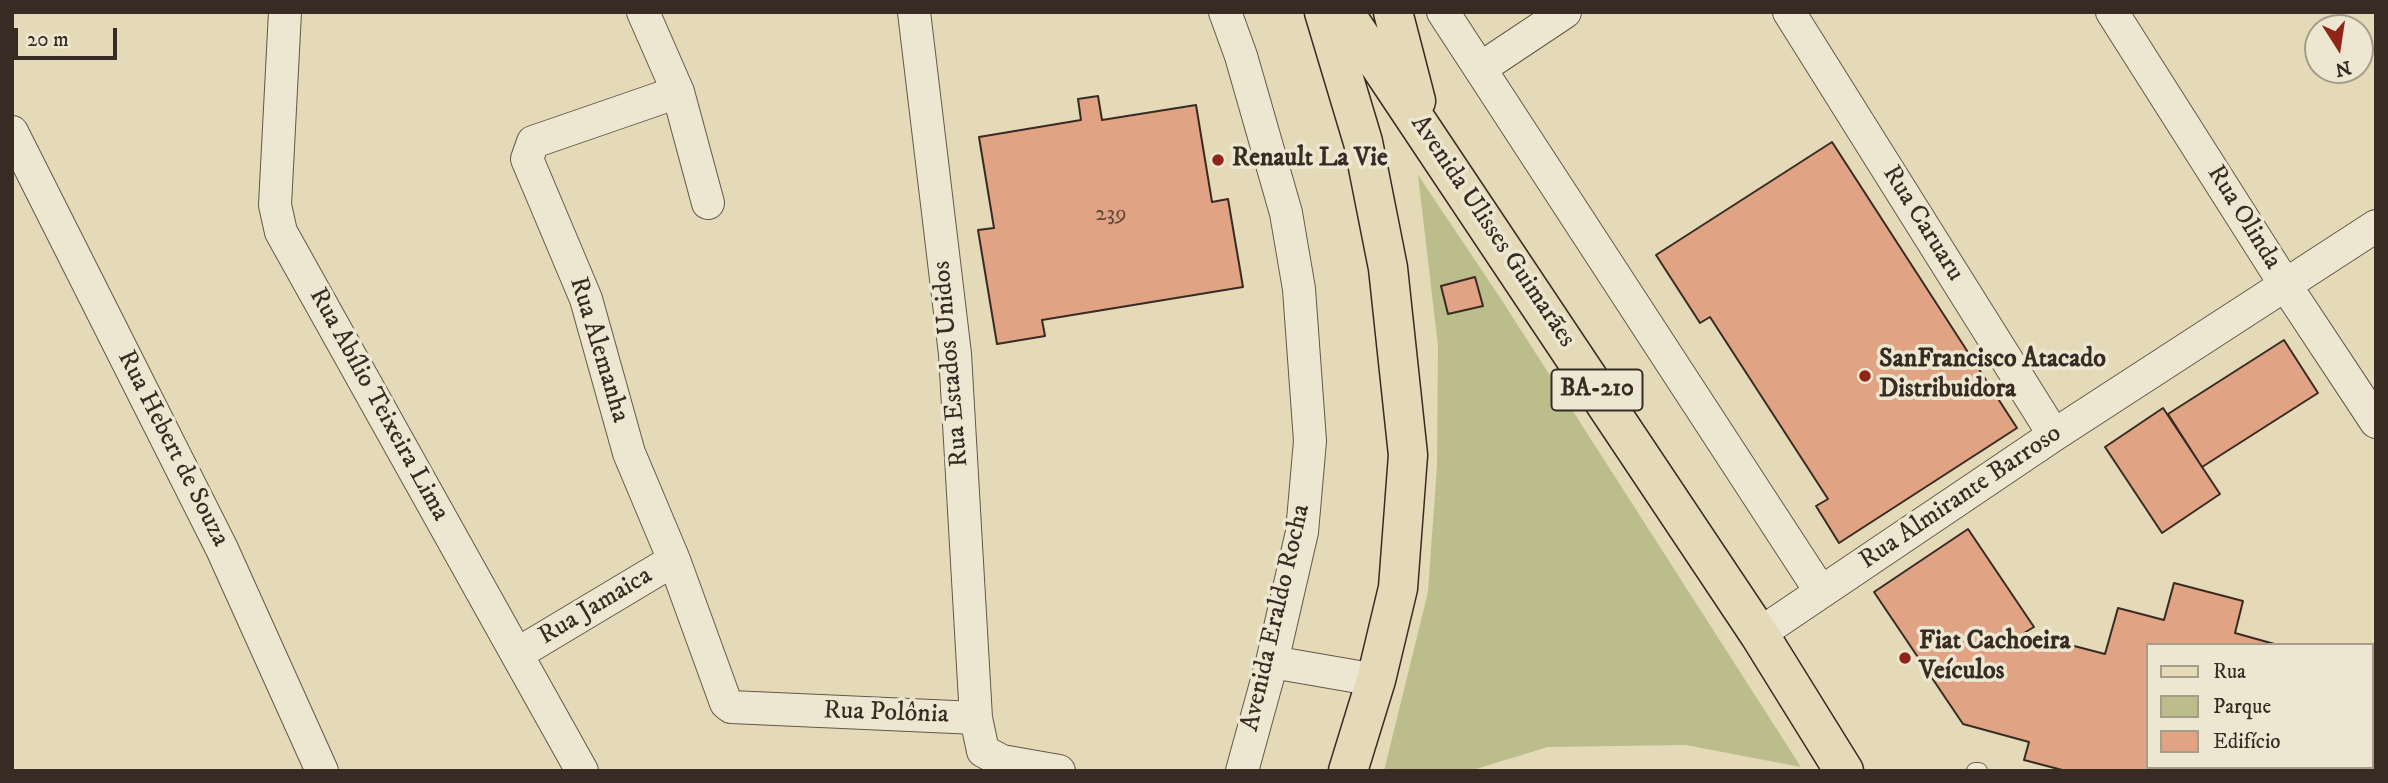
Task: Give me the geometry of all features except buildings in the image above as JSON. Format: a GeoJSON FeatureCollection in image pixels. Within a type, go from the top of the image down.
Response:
{"type":"FeatureCollection","features":[{"type":"Feature","properties":{"kind":"main road"},"geometry":{"type":"LineString","coordinates":[[1324,12],[1363,142],[1388,268],[1408,455],[1398,588],[1376,680],[1348,771]]}},
{"type":"Feature","properties":{"kind":"main road","name":"Avenida Ulisses Guimarães"},"geometry":{"type":"LineString","coordinates":[[1344,12],[1759,634],[1844,771]]}},
{"type":"Feature","properties":{"kind":"main road"},"geometry":{"type":"LineString","coordinates":[[1393,12],[1423,127]]}},
{"type":"Feature","properties":{"kind":"street","name":"Rua Abílio Teixeira Lima"},"geometry":{"type":"LineString","coordinates":[[285,12],[275,205],[281,232],[582,771]]}},
{"type":"Feature","properties":{"kind":"street"},"geometry":{"type":"LineString","coordinates":[[643,12],[678,92],[708,203]]}},
{"type":"Feature","properties":{"kind":"street","name":"Rua Estados Unidos"},"geometry":{"type":"LineString","coordinates":[[914,12],[955,354],[976,718]]}},
{"type":"Feature","properties":{"kind":"street","name":"Avenida Eraldo Rocha"},"geometry":{"type":"LineString","coordinates":[[1225,12],[1241,56],[1286,213],[1299,289],[1310,441],[1302,532],[1272,662],[1242,771]]}},
{"type":"Feature","properties":{"kind":"street"},"geometry":{"type":"LineString","coordinates":[[1443,12],[1821,592]]}},
{"type":"Feature","properties":{"kind":"street"},"geometry":{"type":"LineString","coordinates":[[1481,68],[1565,12]]}},
{"type":"Feature","properties":{"kind":"street","name":"Rua Caruaru"},"geometry":{"type":"LineString","coordinates":[[1789,12],[2054,435]]}},
{"type":"Feature","properties":{"kind":"street","name":"Rua Olinda"},"geometry":{"type":"LineString","coordinates":[[2112,12],[2376,422]]}},
{"type":"Feature","properties":{"kind":"street","name":"Rua Alemanha"},"geometry":{"type":"LineString","coordinates":[[678,92],[533,142],[527,159],[586,299],[629,453],[674,560],[726,703]]}},
{"type":"Feature","properties":{"kind":"street","name":"Rua Hebert de Souza"},"geometry":{"type":"LineString","coordinates":[[12,132],[222,549],[322,771]]}},
{"type":"Feature","properties":{"kind":"street","name":"Rua Almirante Barroso"},"geometry":{"type":"LineString","coordinates":[[1759,634],[2054,435],[2376,226]]}},
{"type":"Feature","properties":{"kind":"street","name":"Rua Jamaica"},"geometry":{"type":"LineString","coordinates":[[517,654],[674,560]]}},
{"type":"Feature","properties":{"kind":"street"},"geometry":{"type":"LineString","coordinates":[[1272,662],[1376,680]]}},
{"type":"Feature","properties":{"kind":"street","name":"Rua Polônia"},"geometry":{"type":"LineString","coordinates":[[726,703],[731,707],[976,718],[983,751],[1002,761],[1059,771]]}},
{"type":"Feature","properties":{"kind":"green space"},"geometry":{"type":"Polygon","coordinates":[[[1418,175],[1501,299],[1801,767],[1686,745],[1548,747],[1469,771],[1384,771],[1428,592],[1437,466],[1438,346],[1418,175]]]}},
{"type":"Feature","properties":{"kind":"place","name":"Renault La Vie"},"geometry":{"type":"Point","coordinates":[1218,160]}},
{"type":"Feature","properties":{"kind":"place","name":"SanFrancisco Atacado Distribuidora"},"geometry":{"type":"Point","coordinates":[1865,376]}},
{"type":"Feature","properties":{"kind":"place","name":"Fiat Cachoeira Veículos"},"geometry":{"type":"Point","coordinates":[1905,658]}}]}
